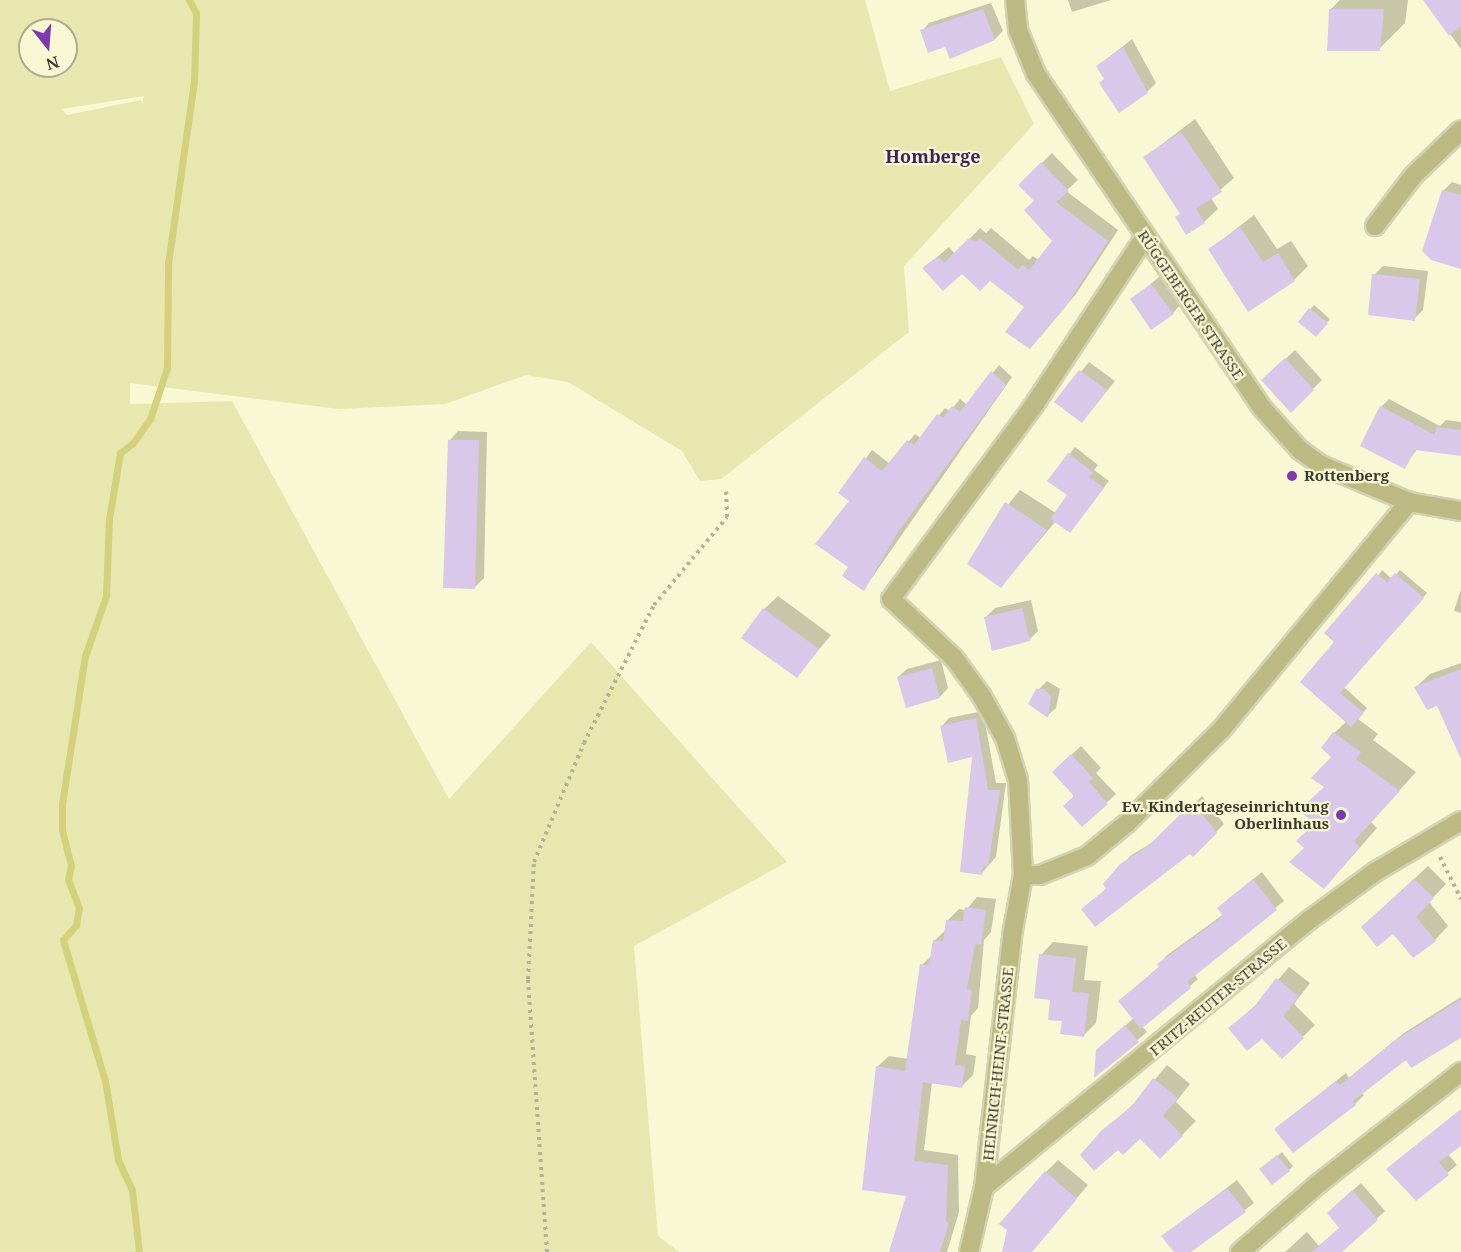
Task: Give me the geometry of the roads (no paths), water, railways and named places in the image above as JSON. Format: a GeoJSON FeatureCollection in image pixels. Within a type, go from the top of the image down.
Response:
{"type":"FeatureCollection","features":[{"type":"Feature","properties":{"kind":"street","name":"RÜGGEBERGER STRASSE"},"geometry":{"type":"LineString","coordinates":[[1015,0],[1018,30],[1036,74],[1255,399],[1300,450],[1322,465],[1409,502],[1461,511]]}},
{"type":"Feature","properties":{"kind":"street"},"geometry":{"type":"LineString","coordinates":[[1375,226],[1413,176],[1461,130]]}},
{"type":"Feature","properties":{"kind":"street"},"geometry":{"type":"LineString","coordinates":[[1145,237],[1036,402],[891,599],[954,658],[981,695],[1005,738],[1018,780],[1023,875],[1040,875],[1087,856],[1127,824],[1221,730],[1409,502]]}},
{"type":"Feature","properties":{"kind":"street","name":"FRITZ-REUTER-STRASSE"},"geometry":{"type":"LineString","coordinates":[[984,1187],[1308,921],[1375,872],[1461,821]]}},
{"type":"Feature","properties":{"kind":"street","name":"HEINRICH-HEINE-STRASSE"},"geometry":{"type":"LineString","coordinates":[[969,1252],[984,1187],[1013,930],[1023,875]]}},
{"type":"Feature","properties":{"kind":"street"},"geometry":{"type":"LineString","coordinates":[[1240,1252],[1318,1184],[1461,1072]]}},
{"type":"Feature","properties":{"kind":"waterway"},"geometry":{"type":"LineString","coordinates":[[139,1252],[132,1190],[118,1160],[105,1081],[63,940],[76,925],[79,908],[68,880],[71,866],[62,829],[62,804],[85,656],[106,596],[109,519],[120,453],[133,443],[150,419],[167,368],[168,264],[194,82],[196,13],[189,0]]}},
{"type":"Feature","properties":{"kind":"place","name":"Rottenberg"},"geometry":{"type":"Point","coordinates":[1292,476]}},
{"type":"Feature","properties":{"kind":"place","name":"Ev. Kindertageseinrichtung Oberlinhaus"},"geometry":{"type":"Point","coordinates":[1341,815]}},
{"type":"Feature","properties":{"kind":"district","name":"Homberge"},"geometry":{"type":"Point","coordinates":[933,156]}}]}
